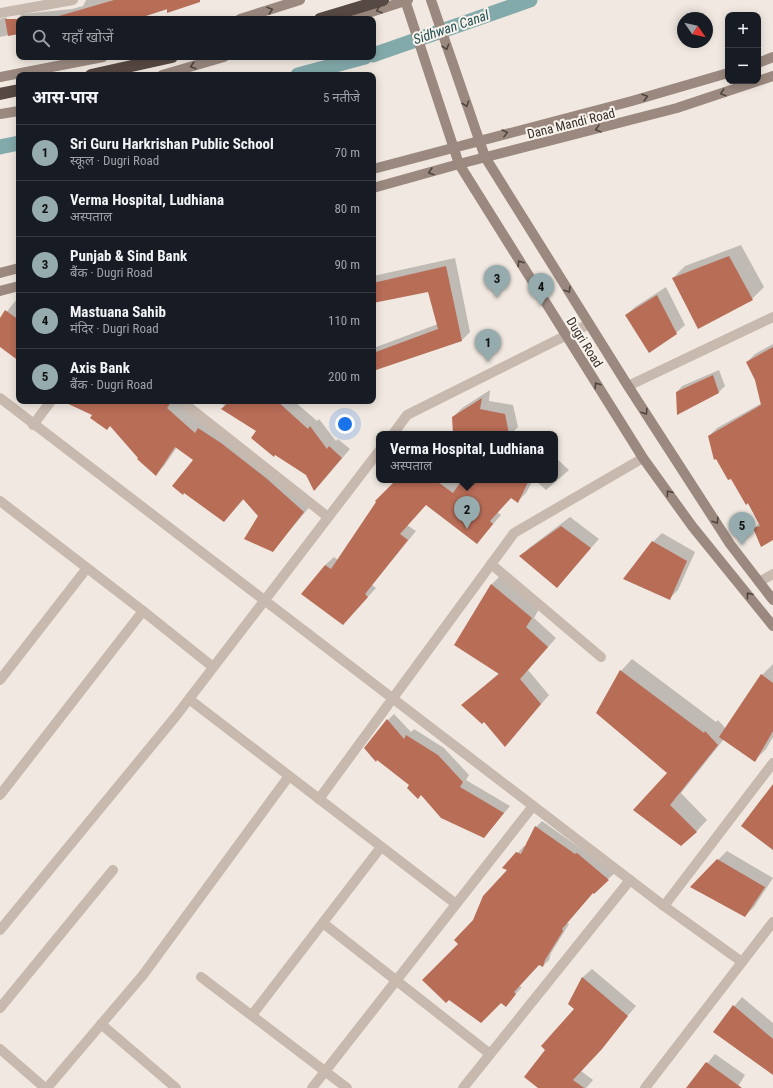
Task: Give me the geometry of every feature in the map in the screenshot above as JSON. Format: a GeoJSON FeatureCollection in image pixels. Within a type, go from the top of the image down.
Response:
{"type":"FeatureCollection","features":[{"type":"Feature","properties":{"kind":"highway"},"geometry":{"type":"LineString","coordinates":[[330,16],[383,0]]}},
{"type":"Feature","properties":{"kind":"highway"},"geometry":{"type":"LineString","coordinates":[[104,72],[158,60]]}},
{"type":"Feature","properties":{"kind":"highway"},"geometry":{"type":"LineString","coordinates":[[0,94],[16,91]]}},
{"type":"Feature","properties":{"kind":"street"},"geometry":{"type":"LineString","coordinates":[[0,13],[73,0]]}},
{"type":"Feature","properties":{"kind":"street"},"geometry":{"type":"LineString","coordinates":[[249,16],[300,0]]}},
{"type":"Feature","properties":{"kind":"street","name":"Dugri Road"},"geometry":{"type":"LineString","coordinates":[[430,0],[485,158],[628,386],[730,544],[773,600]]}},
{"type":"Feature","properties":{"kind":"street"},"geometry":{"type":"LineString","coordinates":[[360,16],[406,2]]}},
{"type":"Feature","properties":{"kind":"street","name":"Dugri Road"},"geometry":{"type":"LineString","coordinates":[[406,2],[459,164],[643,458],[692,526],[773,626]]}},
{"type":"Feature","properties":{"kind":"street"},"geometry":{"type":"LineString","coordinates":[[761,62],[773,57]]}},
{"type":"Feature","properties":{"kind":"street"},"geometry":{"type":"LineString","coordinates":[[26,72],[88,60]]}},
{"type":"Feature","properties":{"kind":"street"},"geometry":{"type":"LineString","coordinates":[[172,72],[214,60]]}},
{"type":"Feature","properties":{"kind":"street"},"geometry":{"type":"LineString","coordinates":[[0,77],[16,74]]}},
{"type":"Feature","properties":{"kind":"street"},"geometry":{"type":"LineString","coordinates":[[376,168],[632,101],[725,74]]}},
{"type":"Feature","properties":{"kind":"street","name":"Dana Mandi Road"},"geometry":{"type":"LineString","coordinates":[[376,187],[459,164],[676,108],[773,76]]}},
{"type":"Feature","properties":{"kind":"street"},"geometry":{"type":"LineString","coordinates":[[0,114],[16,111]]}},
{"type":"Feature","properties":{"kind":"street"},"geometry":{"type":"LineString","coordinates":[[0,273],[16,269]]}},
{"type":"Feature","properties":{"kind":"street"},"geometry":{"type":"LineString","coordinates":[[0,292],[16,287]]}},
{"type":"Feature","properties":{"kind":"street"},"geometry":{"type":"LineString","coordinates":[[628,386],[773,317]]}},
{"type":"Feature","properties":{"kind":"street"},"geometry":{"type":"LineString","coordinates":[[395,431],[407,415],[589,324]]}},
{"type":"Feature","properties":{"kind":"street"},"geometry":{"type":"LineString","coordinates":[[0,398],[33,425],[263,601],[393,698],[664,906],[742,962]]}},
{"type":"Feature","properties":{"kind":"street"},"geometry":{"type":"LineString","coordinates":[[33,425],[49,404]]}},
{"type":"Feature","properties":{"kind":"street"},"geometry":{"type":"LineString","coordinates":[[185,404],[328,517]]}},
{"type":"Feature","properties":{"kind":"street"},"geometry":{"type":"LineString","coordinates":[[0,930],[189,699],[376,456]]}},
{"type":"Feature","properties":{"kind":"street"},"geometry":{"type":"LineString","coordinates":[[319,799],[514,533],[643,458]]}},
{"type":"Feature","properties":{"kind":"street"},"geometry":{"type":"LineString","coordinates":[[0,501],[213,667]]}},
{"type":"Feature","properties":{"kind":"street"},"geometry":{"type":"LineString","coordinates":[[491,564],[601,657]]}},
{"type":"Feature","properties":{"kind":"street"},"geometry":{"type":"LineString","coordinates":[[0,680],[87,568]]}},
{"type":"Feature","properties":{"kind":"street"},"geometry":{"type":"LineString","coordinates":[[759,582],[773,574]]}},
{"type":"Feature","properties":{"kind":"street"},"geometry":{"type":"LineString","coordinates":[[0,796],[143,611]]}},
{"type":"Feature","properties":{"kind":"street"},"geometry":{"type":"LineString","coordinates":[[189,699],[456,904]]}},
{"type":"Feature","properties":{"kind":"street"},"geometry":{"type":"LineString","coordinates":[[664,906],[773,763]]}},
{"type":"Feature","properties":{"kind":"street"},"geometry":{"type":"LineString","coordinates":[[0,1049],[46,1088],[143,975],[289,776]]}},
{"type":"Feature","properties":{"kind":"street"},"geometry":{"type":"LineString","coordinates":[[312,1088],[534,806]]}},
{"type":"Feature","properties":{"kind":"street"},"geometry":{"type":"LineString","coordinates":[[252,1015],[381,847]]}},
{"type":"Feature","properties":{"kind":"street"},"geometry":{"type":"LineString","coordinates":[[0,1008],[113,870]]}},
{"type":"Feature","properties":{"kind":"street"},"geometry":{"type":"LineString","coordinates":[[463,1088],[630,880]]}},
{"type":"Feature","properties":{"kind":"street"},"geometry":{"type":"LineString","coordinates":[[645,1088],[773,922]]}},
{"type":"Feature","properties":{"kind":"street"},"geometry":{"type":"LineString","coordinates":[[323,923],[490,1054]]}},
{"type":"Feature","properties":{"kind":"street"},"geometry":{"type":"LineString","coordinates":[[201,977],[347,1088]]}},
{"type":"Feature","properties":{"kind":"street"},"geometry":{"type":"LineString","coordinates":[[101,1024],[176,1088]]}},
{"type":"Feature","properties":{"kind":"building"},"geometry":{"type":"Polygon","coordinates":[[[114,0],[200,0],[200,2],[167,13],[167,9],[146,16],[59,16],[114,0]]]}},
{"type":"Feature","properties":{"kind":"building"},"geometry":{"type":"Polygon","coordinates":[[[5,19],[16,19],[16,35],[8,36],[5,19]]]}},
{"type":"Feature","properties":{"kind":"building"},"geometry":{"type":"Polygon","coordinates":[[[729,256],[753,300],[698,329],[672,278],[729,256]]]}},
{"type":"Feature","properties":{"kind":"building"},"geometry":{"type":"Polygon","coordinates":[[[446,266],[462,341],[376,370],[376,352],[438,329],[428,292],[376,302],[376,282],[446,266]]]}},
{"type":"Feature","properties":{"kind":"building"},"geometry":{"type":"Polygon","coordinates":[[[657,295],[677,334],[649,353],[625,315],[657,295]]]}},
{"type":"Feature","properties":{"kind":"building"},"geometry":{"type":"Polygon","coordinates":[[[5,310],[16,318],[16,359],[0,347],[0,318],[5,310]]]}},
{"type":"Feature","properties":{"kind":"building"},"geometry":{"type":"Polygon","coordinates":[[[773,347],[773,540],[761,547],[753,528],[760,526],[748,503],[746,505],[731,479],[728,480],[716,459],[714,460],[708,436],[761,405],[755,380],[746,362],[773,347]]]}},
{"type":"Feature","properties":{"kind":"building"},"geometry":{"type":"Polygon","coordinates":[[[713,375],[719,393],[677,415],[676,392],[713,375]]]}},
{"type":"Feature","properties":{"kind":"building"},"geometry":{"type":"Polygon","coordinates":[[[482,398],[480,409],[505,414],[508,431],[453,431],[452,417],[482,398]]]}},
{"type":"Feature","properties":{"kind":"building"},"geometry":{"type":"Polygon","coordinates":[[[68,404],[170,404],[167,408],[195,433],[198,428],[221,443],[266,478],[304,512],[273,552],[244,539],[258,516],[243,499],[224,522],[172,486],[193,460],[175,447],[156,476],[137,459],[138,458],[110,426],[107,430],[90,418],[92,415],[68,404]]]}},
{"type":"Feature","properties":{"kind":"building"},"geometry":{"type":"Polygon","coordinates":[[[227,404],[280,404],[308,429],[310,426],[327,449],[329,446],[342,458],[314,491],[306,475],[275,455],[274,457],[251,438],[256,431],[221,409],[227,404]]]}},
{"type":"Feature","properties":{"kind":"building"},"geometry":{"type":"Polygon","coordinates":[[[393,483],[439,483],[453,493],[460,483],[528,483],[518,503],[511,498],[490,521],[493,524],[477,544],[426,505],[400,534],[408,540],[365,594],[368,597],[343,625],[301,594],[325,565],[331,569],[376,502],[375,501],[393,483]]]}},
{"type":"Feature","properties":{"kind":"building"},"geometry":{"type":"Polygon","coordinates":[[[561,526],[591,548],[557,588],[519,556],[561,526]]]}},
{"type":"Feature","properties":{"kind":"building"},"geometry":{"type":"Polygon","coordinates":[[[652,541],[687,561],[670,600],[623,579],[652,541]]]}},
{"type":"Feature","properties":{"kind":"building"},"geometry":{"type":"Polygon","coordinates":[[[491,584],[532,618],[526,627],[548,647],[520,679],[541,704],[505,747],[484,722],[482,724],[461,705],[499,674],[454,645],[491,584]]]}},
{"type":"Feature","properties":{"kind":"building"},"geometry":{"type":"Polygon","coordinates":[[[620,670],[704,733],[705,731],[718,745],[670,805],[697,832],[681,846],[633,810],[667,773],[596,713],[620,670]]]}},
{"type":"Feature","properties":{"kind":"building"},"geometry":{"type":"Polygon","coordinates":[[[761,674],[773,683],[773,731],[755,762],[719,737],[761,674]]]}},
{"type":"Feature","properties":{"kind":"building"},"geometry":{"type":"Polygon","coordinates":[[[387,719],[404,739],[406,735],[438,755],[463,782],[460,787],[504,813],[484,838],[441,818],[421,795],[418,799],[407,788],[409,785],[377,760],[376,762],[364,748],[387,719]]]}},
{"type":"Feature","properties":{"kind":"building"},"geometry":{"type":"Polygon","coordinates":[[[773,784],[773,850],[741,826],[773,784]]]}},
{"type":"Feature","properties":{"kind":"building"},"geometry":{"type":"Polygon","coordinates":[[[535,826],[575,854],[577,853],[609,880],[594,894],[593,893],[562,929],[563,931],[545,960],[543,967],[539,965],[514,992],[516,994],[506,1007],[501,1003],[481,1023],[449,1000],[446,1003],[422,980],[458,944],[454,940],[473,920],[483,896],[507,870],[502,868],[516,852],[521,854],[535,826]]]}},
{"type":"Feature","properties":{"kind":"building"},"geometry":{"type":"Polygon","coordinates":[[[717,859],[765,887],[745,917],[690,887],[717,859]]]}},
{"type":"Feature","properties":{"kind":"building"},"geometry":{"type":"Polygon","coordinates":[[[582,977],[628,1016],[602,1049],[573,1080],[584,1088],[538,1088],[524,1077],[545,1050],[541,1046],[574,1009],[568,1004],[582,977]]]}},
{"type":"Feature","properties":{"kind":"building"},"geometry":{"type":"Polygon","coordinates":[[[733,1005],[773,1039],[773,1075],[713,1032],[733,1005]]]}},
{"type":"Feature","properties":{"kind":"building"},"geometry":{"type":"Polygon","coordinates":[[[706,1062],[742,1088],[686,1088],[706,1062]]]}},
{"type":"Feature","properties":{"kind":"waterway","name":"Sidhwan Canal"},"geometry":{"type":"LineString","coordinates":[[376,54],[530,0]]}},
{"type":"Feature","properties":{"kind":"waterway","name":"Sidhwan Canal"},"geometry":{"type":"LineString","coordinates":[[309,72],[354,60]]}},
{"type":"Feature","properties":{"kind":"waterway","name":"Sidhwan Canal"},"geometry":{"type":"LineString","coordinates":[[0,147],[16,144]]}},
{"type":"Feature","properties":{"kind":"place","name":"Punjab & Sind Bank"},"geometry":{"type":"Point","coordinates":[497,298]}},
{"type":"Feature","properties":{"kind":"place","name":"Mastuana Sahib"},"geometry":{"type":"Point","coordinates":[541,306]}},
{"type":"Feature","properties":{"kind":"place","name":"Sri Guru Harkrishan Public School"},"geometry":{"type":"Point","coordinates":[488,362]}},
{"type":"Feature","properties":{"kind":"place","name":"Verma Hospital, Ludhiana"},"geometry":{"type":"Point","coordinates":[467,529]}},
{"type":"Feature","properties":{"kind":"place","name":"Axis Bank"},"geometry":{"type":"Point","coordinates":[742,545]}}]}
